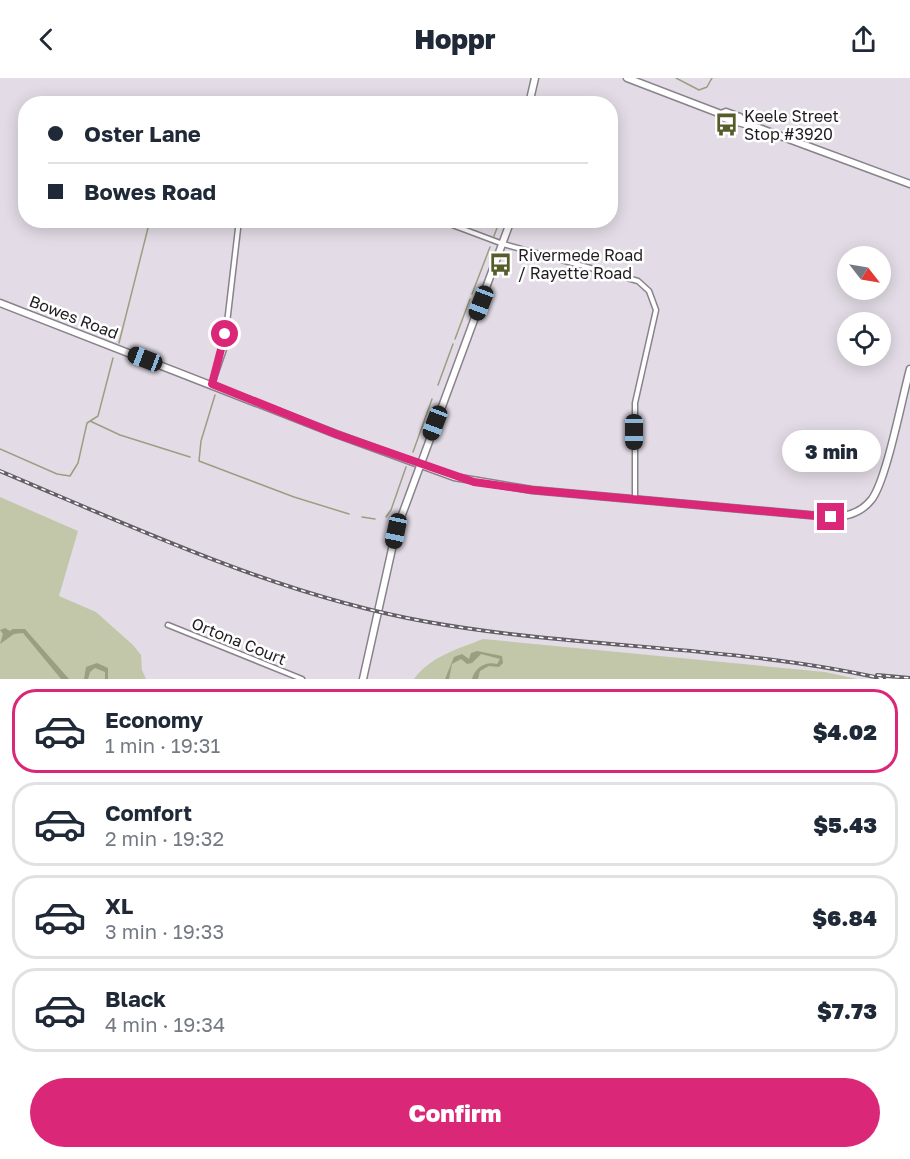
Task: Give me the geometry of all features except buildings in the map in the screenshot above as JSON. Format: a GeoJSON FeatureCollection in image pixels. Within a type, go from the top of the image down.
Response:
{"type":"FeatureCollection","features":[{"type":"Feature","properties":{"kind":"street"},"geometry":{"type":"LineString","coordinates":[[531,96],[535,78]]}},
{"type":"Feature","properties":{"kind":"street"},"geometry":{"type":"LineString","coordinates":[[627,78],[721,114],[724,118],[742,121],[910,184]]}},
{"type":"Feature","properties":{"kind":"street"},"geometry":{"type":"LineString","coordinates":[[902,180],[910,179]]}},
{"type":"Feature","properties":{"kind":"street"},"geometry":{"type":"LineString","coordinates":[[212,384],[224,349],[238,228]]}},
{"type":"Feature","properties":{"kind":"street"},"geometry":{"type":"LineString","coordinates":[[460,228],[503,244],[638,281],[652,296],[655,318],[635,403],[635,497]]}},
{"type":"Feature","properties":{"kind":"street"},"geometry":{"type":"LineString","coordinates":[[363,679],[396,531],[508,228]]}},
{"type":"Feature","properties":{"kind":"street","name":"Bowes Road"},"geometry":{"type":"LineString","coordinates":[[0,303],[453,477],[489,484],[829,517],[854,513],[871,499],[879,485],[910,369]]}},
{"type":"Feature","properties":{"kind":"street","name":"Ortona Court"},"geometry":{"type":"LineString","coordinates":[[168,625],[302,679]]}},
{"type":"Feature","properties":{"kind":"shaded area"},"geometry":{"type":"Polygon","coordinates":[[[0,497],[78,531],[59,596],[96,612],[133,645],[141,655],[142,670],[146,679],[0,679],[0,497]]]}},
{"type":"Feature","properties":{"kind":"shaded area"},"geometry":{"type":"Polygon","coordinates":[[[5,628],[10,631],[25,629],[69,679],[61,679],[23,633],[14,634],[0,644],[3,634],[0,630],[5,628]]]}},
{"type":"Feature","properties":{"kind":"shaded area"},"geometry":{"type":"Polygon","coordinates":[[[483,639],[825,672],[857,679],[414,679],[428,664],[483,639]]]}},
{"type":"Feature","properties":{"kind":"shaded area"},"geometry":{"type":"Polygon","coordinates":[[[477,651],[502,656],[503,663],[499,667],[489,666],[480,671],[478,679],[472,679],[481,666],[497,664],[500,659],[481,654],[472,663],[467,664],[461,659],[452,664],[449,679],[445,679],[454,657],[462,654],[469,659],[471,653],[477,651]]]}},
{"type":"Feature","properties":{"kind":"shaded area"},"geometry":{"type":"Polygon","coordinates":[[[97,663],[108,668],[108,679],[105,679],[105,672],[95,668],[90,672],[88,679],[84,679],[86,667],[97,663]]]}},
{"type":"Feature","properties":{"kind":"waterway"},"geometry":{"type":"LineString","coordinates":[[676,78],[699,90],[707,87],[712,78]]}},
{"type":"Feature","properties":{"kind":"waterway"},"geometry":{"type":"LineString","coordinates":[[119,343],[148,228]]}},
{"type":"Feature","properties":{"kind":"waterway"},"geometry":{"type":"LineString","coordinates":[[494,236],[497,228]]}},
{"type":"Feature","properties":{"kind":"waterway"},"geometry":{"type":"LineString","coordinates":[[472,294],[490,247]]}},
{"type":"Feature","properties":{"kind":"waterway"},"geometry":{"type":"LineString","coordinates":[[455,339],[470,299]]}},
{"type":"Feature","properties":{"kind":"waterway"},"geometry":{"type":"LineString","coordinates":[[438,385],[453,344]]}},
{"type":"Feature","properties":{"kind":"waterway"},"geometry":{"type":"LineString","coordinates":[[0,449],[57,474],[70,476],[78,463],[87,423],[98,416],[113,358]]}},
{"type":"Feature","properties":{"kind":"waterway"},"geometry":{"type":"LineString","coordinates":[[215,395],[201,441],[199,461],[294,497],[349,514]]}},
{"type":"Feature","properties":{"kind":"waterway"},"geometry":{"type":"LineString","coordinates":[[413,452],[432,399]]}},
{"type":"Feature","properties":{"kind":"waterway"},"geometry":{"type":"LineString","coordinates":[[90,421],[120,435],[190,457]]}},
{"type":"Feature","properties":{"kind":"waterway"},"geometry":{"type":"LineString","coordinates":[[386,517],[391,510],[406,467]]}},
{"type":"Feature","properties":{"kind":"waterway"},"geometry":{"type":"LineString","coordinates":[[362,517],[375,519]]}},
{"type":"Feature","properties":{"kind":"railway"},"geometry":{"type":"LineString","coordinates":[[0,471],[157,538],[210,558],[264,578],[372,610],[485,631],[714,653],[828,668],[884,679]]}},
{"type":"Feature","properties":{"kind":"railway"},"geometry":{"type":"LineString","coordinates":[[877,675],[910,678]]}},
{"type":"Feature","properties":{"kind":"place","name":"Keele Street Stop #3920"},"geometry":{"type":"Point","coordinates":[726,125]}},
{"type":"Feature","properties":{"kind":"place","name":"Rivermede Road / Rayette Road"},"geometry":{"type":"Point","coordinates":[500,264]}},
{"type":"Feature","properties":{"kind":"route"},"geometry":{"type":"LineString","coordinates":[[225,334],[224,349],[212,384],[336,434],[453,477],[532,490],[668,500],[831,517]]}}]}
